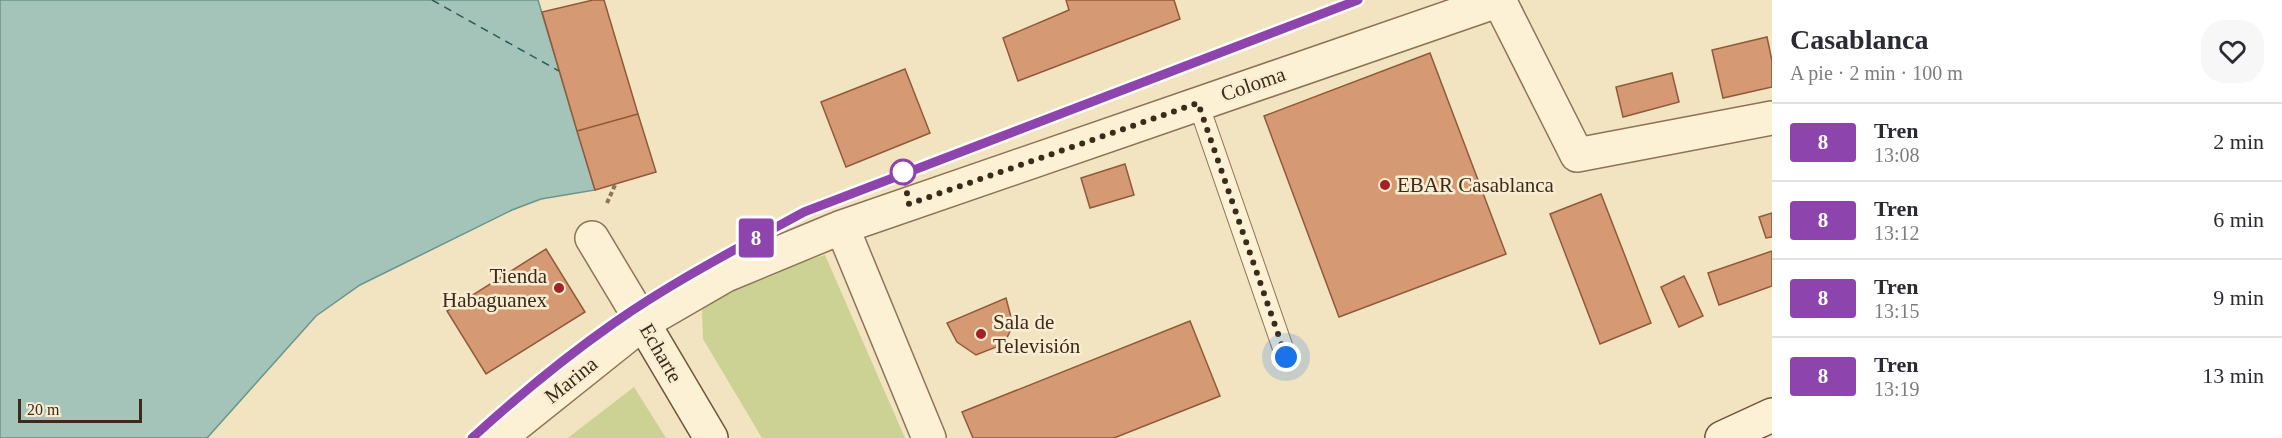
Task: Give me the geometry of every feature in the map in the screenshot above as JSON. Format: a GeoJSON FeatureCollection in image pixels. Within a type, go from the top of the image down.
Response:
{"type":"FeatureCollection","features":[{"type":"Feature","properties":{"kind":"street","name":"Coloma"},"geometry":{"type":"LineString","coordinates":[[643,323],[726,275],[842,227],[1499,0]]}},
{"type":"Feature","properties":{"kind":"street"},"geometry":{"type":"LineString","coordinates":[[1499,0],[1577,155],[1772,118]]}},
{"type":"Feature","properties":{"kind":"street"},"geometry":{"type":"LineString","coordinates":[[842,227],[930,438]]}},
{"type":"Feature","properties":{"kind":"street","name":"Echarte"},"geometry":{"type":"LineString","coordinates":[[592,238],[711,438]]}},
{"type":"Feature","properties":{"kind":"street","name":"Marina"},"geometry":{"type":"LineString","coordinates":[[500,438],[643,323]]}},
{"type":"Feature","properties":{"kind":"street"},"geometry":{"type":"LineString","coordinates":[[1722,438],[1772,415]]}},
{"type":"Feature","properties":{"kind":"lane"},"geometry":{"type":"LineString","coordinates":[[1198,103],[1286,357]]}},
{"type":"Feature","properties":{"kind":"green space"},"geometry":{"type":"Polygon","coordinates":[[[825,255],[905,438],[762,438],[703,339],[702,308],[762,278],[825,255]]]}},
{"type":"Feature","properties":{"kind":"green space"},"geometry":{"type":"Polygon","coordinates":[[[634,387],[666,438],[568,438],[569,437],[634,387]]]}},
{"type":"Feature","properties":{"kind":"water"},"geometry":{"type":"Polygon","coordinates":[[[0,0],[538,0],[595,190],[541,199],[512,210],[360,285],[316,316],[207,438],[0,438],[0,0]]]}},
{"type":"Feature","properties":{"kind":"building"},"geometry":{"type":"Polygon","coordinates":[[[593,0],[604,0],[638,114],[577,131],[542,12],[593,0]]]}},
{"type":"Feature","properties":{"kind":"building"},"geometry":{"type":"Polygon","coordinates":[[[1066,0],[1174,0],[1180,19],[1018,81],[1003,38],[1069,10],[1066,0]]]}},
{"type":"Feature","properties":{"kind":"building"},"geometry":{"type":"Polygon","coordinates":[[[1767,37],[1772,61],[1772,87],[1723,98],[1712,50],[1767,37]]]}},
{"type":"Feature","properties":{"kind":"building","name":"EBAR Casablanca"},"geometry":{"type":"Polygon","coordinates":[[[1430,53],[1506,254],[1339,317],[1264,116],[1430,53]]]}},
{"type":"Feature","properties":{"kind":"building"},"geometry":{"type":"Polygon","coordinates":[[[905,69],[930,133],[846,167],[821,102],[905,69]]]}},
{"type":"Feature","properties":{"kind":"building"},"geometry":{"type":"Polygon","coordinates":[[[1672,73],[1679,102],[1623,117],[1616,87],[1672,73]]]}},
{"type":"Feature","properties":{"kind":"building"},"geometry":{"type":"Polygon","coordinates":[[[638,114],[656,172],[595,190],[577,131],[638,114]]]}},
{"type":"Feature","properties":{"kind":"building"},"geometry":{"type":"Polygon","coordinates":[[[1125,164],[1134,195],[1090,208],[1081,178],[1125,164]]]}},
{"type":"Feature","properties":{"kind":"building"},"geometry":{"type":"Polygon","coordinates":[[[1601,194],[1651,323],[1600,344],[1550,214],[1601,194]]]}},
{"type":"Feature","properties":{"kind":"building"},"geometry":{"type":"Polygon","coordinates":[[[1772,213],[1772,237],[1766,238],[1759,217],[1772,213]]]}},
{"type":"Feature","properties":{"kind":"building"},"geometry":{"type":"Polygon","coordinates":[[[546,249],[585,312],[486,374],[447,311],[546,249]]]}},
{"type":"Feature","properties":{"kind":"building"},"geometry":{"type":"Polygon","coordinates":[[[1772,251],[1772,286],[1719,305],[1708,273],[1772,251]]]}},
{"type":"Feature","properties":{"kind":"building"},"geometry":{"type":"Polygon","coordinates":[[[1684,276],[1703,316],[1679,327],[1661,287],[1684,276]]]}},
{"type":"Feature","properties":{"kind":"building","name":"Sala de Televisión"},"geometry":{"type":"Polygon","coordinates":[[[1006,298],[1013,325],[1004,344],[976,355],[957,342],[947,323],[1006,298]]]}},
{"type":"Feature","properties":{"kind":"building"},"geometry":{"type":"Polygon","coordinates":[[[1190,321],[1220,396],[1114,438],[973,438],[962,412],[1190,321]]]}},
{"type":"Feature","properties":{"kind":"ferry route"},"geometry":{"type":"LineString","coordinates":[[432,0],[559,71]]}},
{"type":"Feature","properties":{"kind":"railway"},"geometry":{"type":"LineString","coordinates":[[472,438],[515,399],[616,321],[707,266],[804,212],[1358,0]]}},
{"type":"Feature","properties":{"kind":"train","name":"8"},"geometry":{"type":"LineString","coordinates":[[472,438],[515,399],[616,321],[725,255],[804,212],[903,172],[1358,0]]}},
{"type":"Feature","properties":{"kind":"place","name":"EBAR Casablanca"},"geometry":{"type":"Point","coordinates":[1385,185]}},
{"type":"Feature","properties":{"kind":"place","name":"Tienda Habaguanex"},"geometry":{"type":"Point","coordinates":[559,288]}},
{"type":"Feature","properties":{"kind":"place","name":"Sala de Televisión"},"geometry":{"type":"Point","coordinates":[981,334]}},
{"type":"Feature","properties":{"kind":"route"},"geometry":{"type":"LineString","coordinates":[[903,172],[909,204],[1198,103],[1286,357]]}}]}
